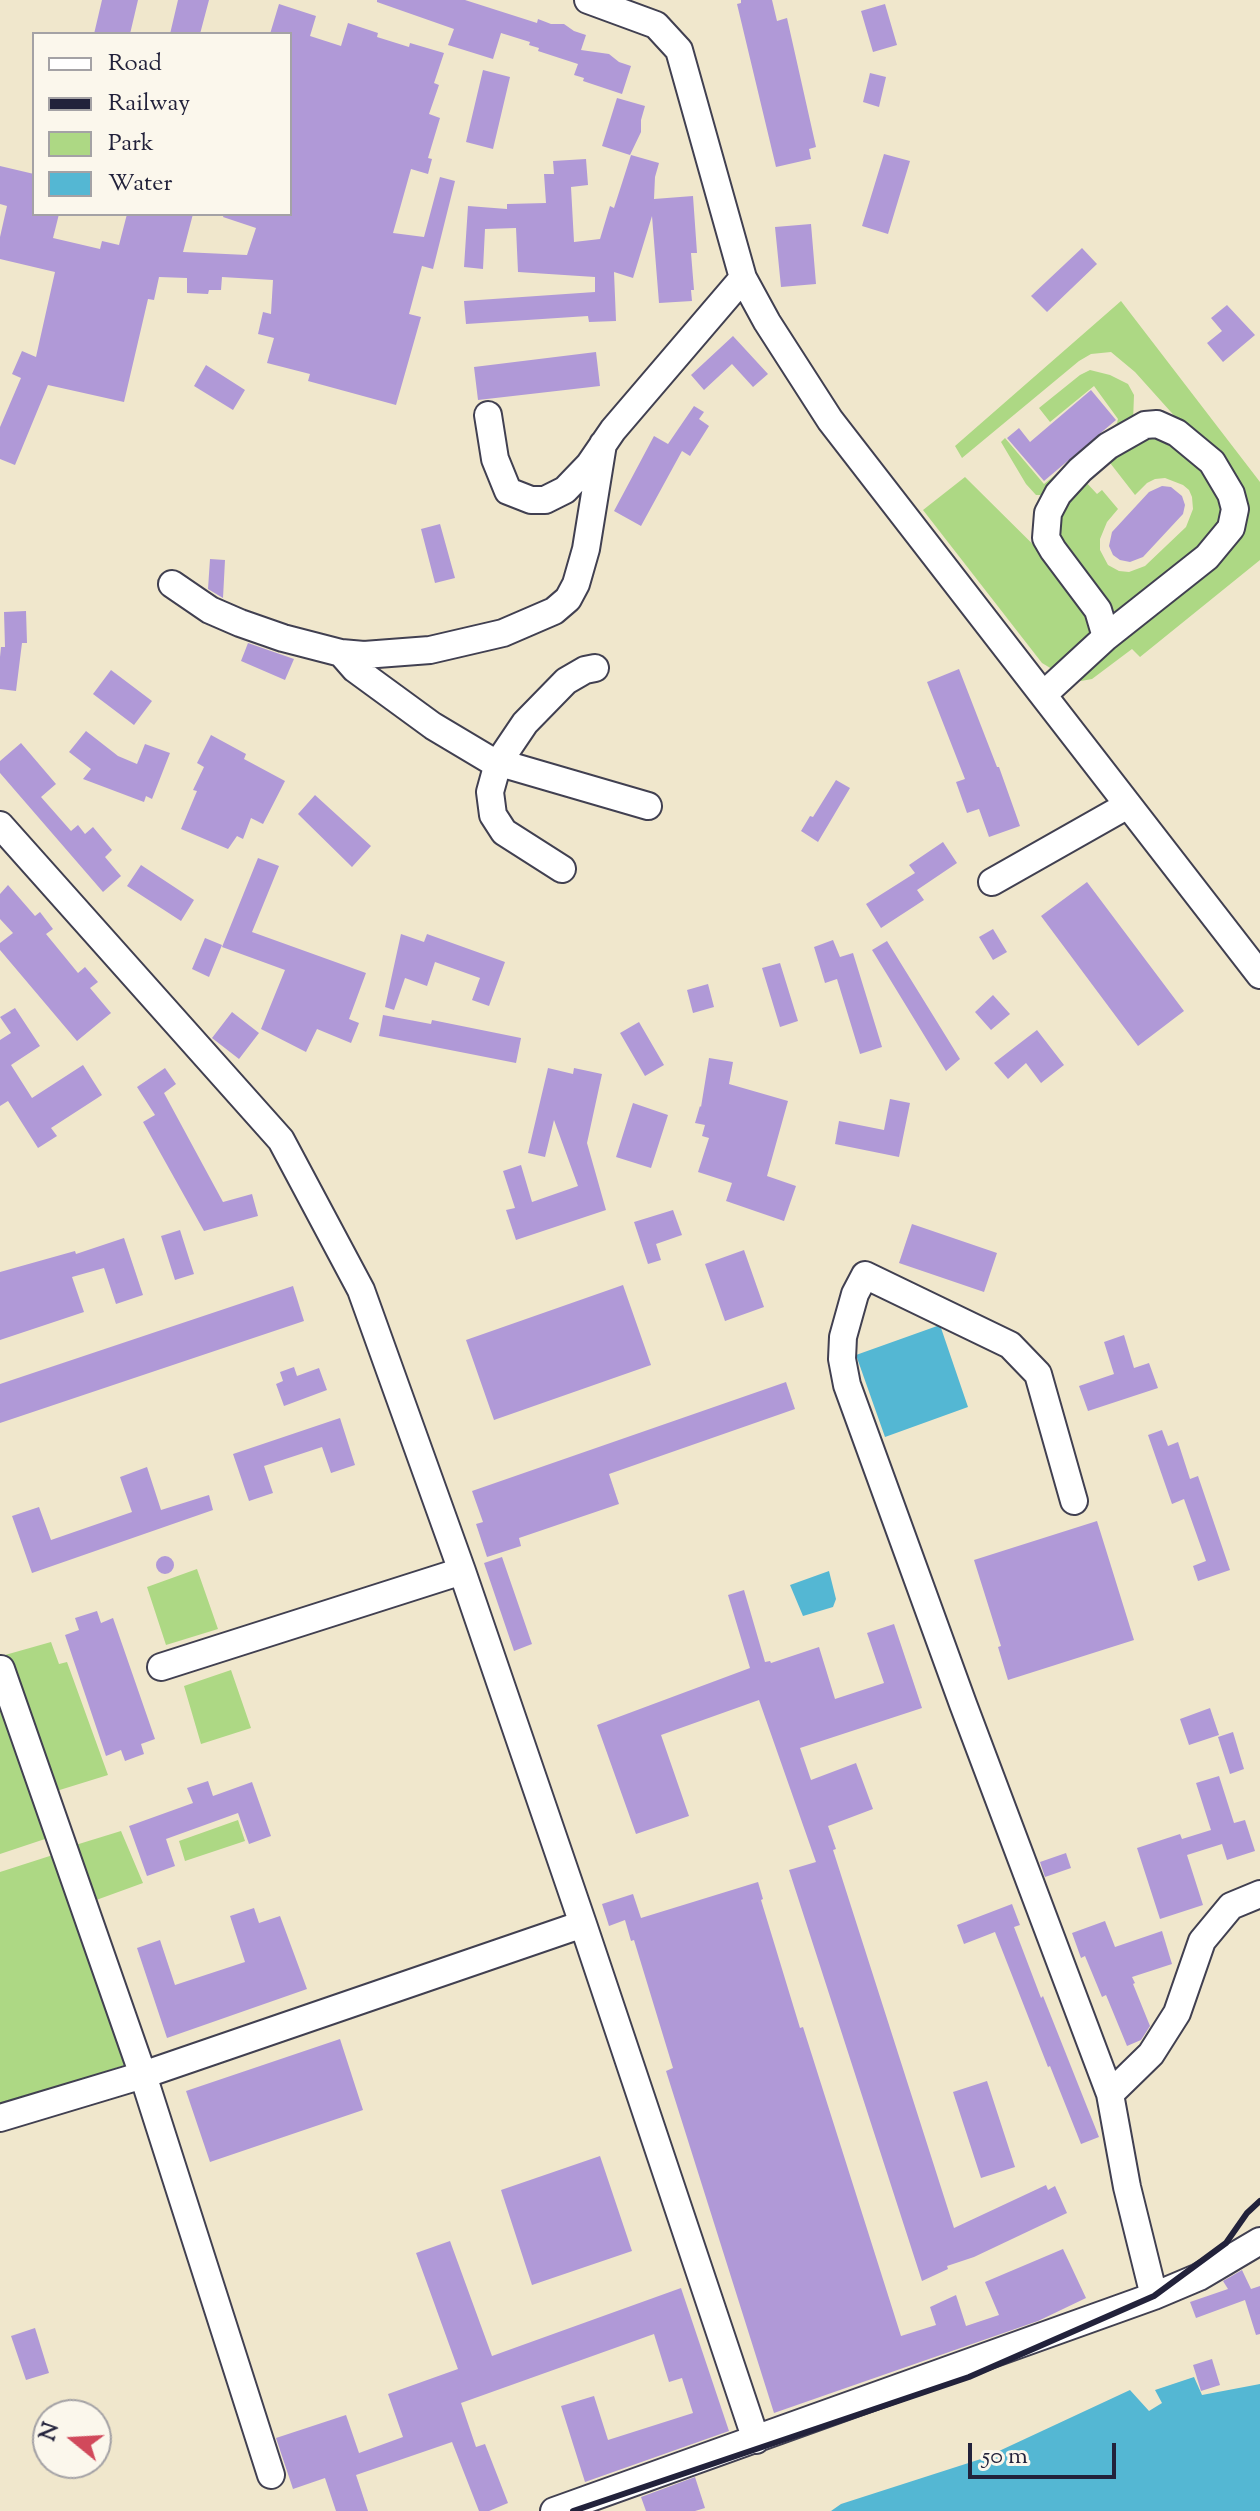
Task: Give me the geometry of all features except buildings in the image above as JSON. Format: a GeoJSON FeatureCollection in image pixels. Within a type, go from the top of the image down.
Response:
{"type":"FeatureCollection","features":[{"type":"Feature","properties":{"kind":"street"},"geometry":{"type":"LineString","coordinates":[[588,0],[656,25],[679,50],[743,278],[767,322],[830,420],[1260,975]]}},
{"type":"Feature","properties":{"kind":"street"},"geometry":{"type":"LineString","coordinates":[[488,415],[495,459],[508,491],[531,500],[545,500],[565,490],[743,278]]}},
{"type":"Feature","properties":{"kind":"street"},"geometry":{"type":"LineString","coordinates":[[1043,695],[1106,637],[1207,557],[1231,528],[1235,509],[1231,494],[1212,462],[1177,433],[1157,424],[1145,425],[1108,446],[1058,494],[1048,513],[1046,538],[1098,610],[1106,637]]}},
{"type":"Feature","properties":{"kind":"street"},"geometry":{"type":"LineString","coordinates":[[172,584],[210,610],[240,623],[341,653],[364,655],[430,650],[503,633],[554,611],[568,599],[576,584],[586,549],[603,444]]}},
{"type":"Feature","properties":{"kind":"street"},"geometry":{"type":"LineString","coordinates":[[341,653],[355,669],[470,750],[498,763],[648,806]]}},
{"type":"Feature","properties":{"kind":"street"},"geometry":{"type":"LineString","coordinates":[[562,869],[504,832],[493,815],[490,792],[498,763],[525,723],[566,681],[595,668]]}},
{"type":"Feature","properties":{"kind":"street"},"geometry":{"type":"LineString","coordinates":[[992,882],[1128,805]]}},
{"type":"Feature","properties":{"kind":"street"},"geometry":{"type":"LineString","coordinates":[[0,825],[281,1140],[361,1290],[462,1571],[756,2440]]}},
{"type":"Feature","properties":{"kind":"street"},"geometry":{"type":"LineString","coordinates":[[1074,1501],[1038,1374],[1010,1345],[865,1275],[855,1294],[843,1337],[842,1359],[847,1385],[1110,2094],[1127,2187],[1154,2296]]}},
{"type":"Feature","properties":{"kind":"street"},"geometry":{"type":"LineString","coordinates":[[161,1667],[462,1571]]}},
{"type":"Feature","properties":{"kind":"street"},"geometry":{"type":"LineString","coordinates":[[1,1669],[143,2075],[271,2475]]}},
{"type":"Feature","properties":{"kind":"street"},"geometry":{"type":"LineString","coordinates":[[1110,2094],[1151,2054],[1177,2013],[1202,1941],[1231,1906],[1260,1894]]}},
{"type":"Feature","properties":{"kind":"street"},"geometry":{"type":"LineString","coordinates":[[0,2118],[143,2075],[583,1924]]}},
{"type":"Feature","properties":{"kind":"street"},"geometry":{"type":"LineString","coordinates":[[554,2511],[1154,2296],[1199,2277],[1255,2241]]}},
{"type":"Feature","properties":{"kind":"green space"},"geometry":{"type":"Polygon","coordinates":[[[1121,301],[1260,482],[1260,560],[1140,657],[1132,649],[1092,679],[1081,681],[1078,672],[1237,519],[1179,421],[1135,372],[1111,352],[1091,354],[1079,361],[962,458],[955,446],[1121,301]]]}},
{"type":"Feature","properties":{"kind":"green space"},"geometry":{"type":"Polygon","coordinates":[[[1090,370],[1128,384],[1134,395],[1133,422],[1098,440],[1118,419],[1094,386],[1050,422],[1039,408],[1090,370]]]}},
{"type":"Feature","properties":{"kind":"green space"},"geometry":{"type":"Polygon","coordinates":[[[1157,431],[1205,468],[1219,495],[1223,511],[1220,525],[1210,541],[1112,628],[1061,551],[1055,523],[1059,510],[1084,480],[1097,494],[1102,490],[1118,509],[1107,522],[1100,539],[1100,550],[1108,565],[1129,572],[1145,566],[1186,527],[1193,509],[1192,497],[1183,485],[1165,478],[1147,483],[1135,495],[1107,459],[1157,431]]]}},
{"type":"Feature","properties":{"kind":"green space"},"geometry":{"type":"Polygon","coordinates":[[[1005,438],[1044,484],[1070,463],[1046,495],[1036,495],[1026,484],[1001,442],[1005,438]]]}},
{"type":"Feature","properties":{"kind":"green space"},"geometry":{"type":"Polygon","coordinates":[[[965,477],[1083,594],[1094,632],[1076,653],[1052,669],[1042,663],[923,510],[965,477]]]}},
{"type":"Feature","properties":{"kind":"green space"},"geometry":{"type":"Polygon","coordinates":[[[197,1569],[218,1629],[166,1645],[147,1587],[197,1569]]]}},
{"type":"Feature","properties":{"kind":"green space"},"geometry":{"type":"Polygon","coordinates":[[[51,1642],[59,1664],[67,1662],[108,1775],[50,1793],[5,1655],[51,1642]]]}},
{"type":"Feature","properties":{"kind":"green space"},"geometry":{"type":"Polygon","coordinates":[[[231,1670],[251,1728],[201,1744],[184,1686],[231,1670]]]}},
{"type":"Feature","properties":{"kind":"green space"},"geometry":{"type":"Polygon","coordinates":[[[0,1694],[51,1837],[0,1854],[0,1694]]]}},
{"type":"Feature","properties":{"kind":"green space"},"geometry":{"type":"Polygon","coordinates":[[[238,1820],[245,1841],[185,1861],[179,1841],[238,1820]]]}},
{"type":"Feature","properties":{"kind":"green space"},"geometry":{"type":"Polygon","coordinates":[[[121,1831],[143,1883],[88,1903],[69,1847],[121,1831]]]}},
{"type":"Feature","properties":{"kind":"green space"},"geometry":{"type":"Polygon","coordinates":[[[56,1854],[128,2064],[0,2105],[0,1872],[56,1854]]]}},
{"type":"Feature","properties":{"kind":"water"},"geometry":{"type":"Polygon","coordinates":[[[940,1325],[968,1407],[885,1437],[856,1355],[940,1325]]]}},
{"type":"Feature","properties":{"kind":"water"},"geometry":{"type":"Polygon","coordinates":[[[829,1571],[836,1599],[833,1607],[803,1616],[790,1585],[829,1571]]]}},
{"type":"Feature","properties":{"kind":"water"},"geometry":{"type":"Polygon","coordinates":[[[1194,2377],[1202,2395],[1260,2384],[1260,2511],[831,2511],[841,2504],[984,2458],[1130,2390],[1149,2411],[1162,2403],[1155,2390],[1194,2377]]]}},
{"type":"Feature","properties":{"kind":"railway"},"geometry":{"type":"LineString","coordinates":[[573,2511],[969,2377],[1154,2296],[1226,2243],[1247,2213],[1260,2201]]}}]}
